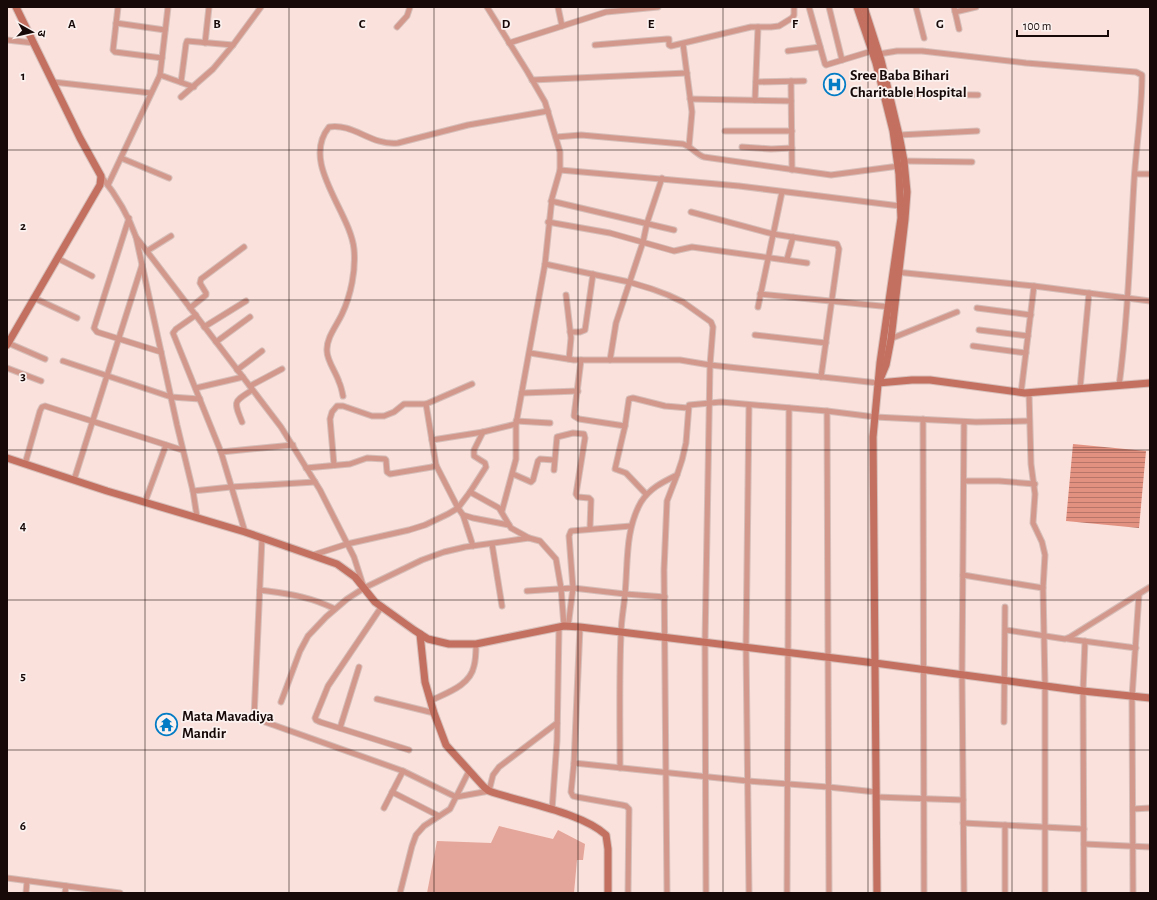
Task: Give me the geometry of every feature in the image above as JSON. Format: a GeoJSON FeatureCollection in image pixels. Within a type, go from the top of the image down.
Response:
{"type":"FeatureCollection","features":[{"type":"Feature","properties":{"kind":"street"},"geometry":{"type":"LineString","coordinates":[[16,7],[80,138],[101,176],[129,218],[136,237],[182,450],[193,491],[197,517]]}},
{"type":"Feature","properties":{"kind":"street"},"geometry":{"type":"LineString","coordinates":[[118,7],[113,50],[115,52],[162,58]]}},
{"type":"Feature","properties":{"kind":"street"},"geometry":{"type":"LineString","coordinates":[[108,185],[160,75],[168,7]]}},
{"type":"Feature","properties":{"kind":"street"},"geometry":{"type":"LineString","coordinates":[[205,43],[210,7]]}},
{"type":"Feature","properties":{"kind":"street"},"geometry":{"type":"LineString","coordinates":[[181,97],[213,69],[261,7]]}},
{"type":"Feature","properties":{"kind":"street"},"geometry":{"type":"LineString","coordinates":[[397,27],[406,16],[410,7]]}},
{"type":"Feature","properties":{"kind":"street"},"geometry":{"type":"LineString","coordinates":[[487,7],[545,102],[560,152],[560,170],[551,201],[548,222],[545,264],[530,353],[516,422],[517,454],[502,512]]}},
{"type":"Feature","properties":{"kind":"street"},"geometry":{"type":"LineString","coordinates":[[558,7],[562,26]]}},
{"type":"Feature","properties":{"kind":"street"},"geometry":{"type":"LineString","coordinates":[[600,7],[601,14]]}},
{"type":"Feature","properties":{"kind":"street"},"geometry":{"type":"LineString","coordinates":[[509,42],[606,12],[658,7]]}},
{"type":"Feature","properties":{"kind":"street"},"geometry":{"type":"LineString","coordinates":[[595,45],[669,39],[669,45],[671,46],[724,33],[758,27],[779,26],[792,18],[794,15],[794,7]]}},
{"type":"Feature","properties":{"kind":"street"},"geometry":{"type":"LineString","coordinates":[[809,7],[825,64],[897,50],[922,51],[1026,63],[1140,73],[1142,75],[1128,298],[1119,386]]}},
{"type":"Feature","properties":{"kind":"street"},"geometry":{"type":"LineString","coordinates":[[829,7],[842,60]]}},
{"type":"Feature","properties":{"kind":"street"},"geometry":{"type":"LineString","coordinates":[[857,7],[876,53],[889,94],[899,135],[901,164],[901,218],[896,272]]}},
{"type":"Feature","properties":{"kind":"street"},"geometry":{"type":"LineString","coordinates":[[864,7],[876,53],[907,192],[906,219],[896,272],[887,339],[878,383],[873,437],[877,893]]}},
{"type":"Feature","properties":{"kind":"street"},"geometry":{"type":"LineString","coordinates":[[916,7],[924,38]]}},
{"type":"Feature","properties":{"kind":"street"},"geometry":{"type":"LineString","coordinates":[[959,29],[954,10],[976,7]]}},
{"type":"Feature","properties":{"kind":"street"},"geometry":{"type":"LineString","coordinates":[[116,23],[165,30]]}},
{"type":"Feature","properties":{"kind":"street"},"geometry":{"type":"LineString","coordinates":[[755,100],[758,27]]}},
{"type":"Feature","properties":{"kind":"street"},"geometry":{"type":"LineString","coordinates":[[7,40],[34,43]]}},
{"type":"Feature","properties":{"kind":"street"},"geometry":{"type":"LineString","coordinates":[[181,82],[187,41],[233,45]]}},
{"type":"Feature","properties":{"kind":"street"},"geometry":{"type":"LineString","coordinates":[[683,44],[692,123],[689,146]]}},
{"type":"Feature","properties":{"kind":"street"},"geometry":{"type":"LineString","coordinates":[[788,51],[820,46]]}},
{"type":"Feature","properties":{"kind":"street"},"geometry":{"type":"LineString","coordinates":[[532,80],[687,73]]}},
{"type":"Feature","properties":{"kind":"street"},"geometry":{"type":"LineString","coordinates":[[160,75],[194,87]]}},
{"type":"Feature","properties":{"kind":"street"},"geometry":{"type":"LineString","coordinates":[[791,81],[792,170]]}},
{"type":"Feature","properties":{"kind":"street"},"geometry":{"type":"LineString","coordinates":[[756,82],[804,81]]}},
{"type":"Feature","properties":{"kind":"street"},"geometry":{"type":"LineString","coordinates":[[53,82],[151,93]]}},
{"type":"Feature","properties":{"kind":"street"},"geometry":{"type":"LineString","coordinates":[[889,94],[978,94]]}},
{"type":"Feature","properties":{"kind":"street"},"geometry":{"type":"LineString","coordinates":[[690,99],[791,101]]}},
{"type":"Feature","properties":{"kind":"street"},"geometry":{"type":"LineString","coordinates":[[343,396],[327,350],[329,340],[348,299],[352,277],[354,250],[349,226],[326,181],[322,168],[320,145],[323,134],[329,127],[338,125],[372,140],[381,143],[393,144],[468,125],[548,111]]}},
{"type":"Feature","properties":{"kind":"street"},"geometry":{"type":"LineString","coordinates":[[725,131],[792,131]]}},
{"type":"Feature","properties":{"kind":"street"},"geometry":{"type":"LineString","coordinates":[[899,135],[977,131]]}},
{"type":"Feature","properties":{"kind":"street"},"geometry":{"type":"LineString","coordinates":[[556,137],[581,135],[684,144],[689,146],[700,156],[704,157],[792,170],[837,174],[901,164],[972,162]]}},
{"type":"Feature","properties":{"kind":"street"},"geometry":{"type":"LineString","coordinates":[[742,147],[771,149],[792,148]]}},
{"type":"Feature","properties":{"kind":"street"},"geometry":{"type":"LineString","coordinates":[[121,158],[170,178]]}},
{"type":"Feature","properties":{"kind":"street"},"geometry":{"type":"LineString","coordinates":[[560,170],[662,178],[900,206]]}},
{"type":"Feature","properties":{"kind":"street"},"geometry":{"type":"LineString","coordinates":[[1135,174],[1150,174]]}},
{"type":"Feature","properties":{"kind":"street"},"geometry":{"type":"LineString","coordinates":[[45,359],[8,344],[100,185],[101,176]]}},
{"type":"Feature","properties":{"kind":"street"},"geometry":{"type":"LineString","coordinates":[[610,360],[616,323],[643,242],[647,223],[662,178]]}},
{"type":"Feature","properties":{"kind":"street"},"geometry":{"type":"LineString","coordinates":[[758,307],[782,192]]}},
{"type":"Feature","properties":{"kind":"street"},"geometry":{"type":"LineString","coordinates":[[551,201],[674,230]]}},
{"type":"Feature","properties":{"kind":"street"},"geometry":{"type":"LineString","coordinates":[[691,212],[773,234],[834,243],[839,246],[821,377]]}},
{"type":"Feature","properties":{"kind":"street"},"geometry":{"type":"LineString","coordinates":[[129,218],[94,324],[94,330],[161,352]]}},
{"type":"Feature","properties":{"kind":"street"},"geometry":{"type":"LineString","coordinates":[[548,222],[610,233],[674,251],[692,247],[768,256],[807,263]]}},
{"type":"Feature","properties":{"kind":"street"},"geometry":{"type":"LineString","coordinates":[[147,251],[170,236]]}},
{"type":"Feature","properties":{"kind":"street"},"geometry":{"type":"LineString","coordinates":[[136,237],[281,426],[315,482],[354,557],[364,588]]}},
{"type":"Feature","properties":{"kind":"street"},"geometry":{"type":"LineString","coordinates":[[788,259],[793,237]]}},
{"type":"Feature","properties":{"kind":"street"},"geometry":{"type":"LineString","coordinates":[[190,308],[206,295],[200,283],[201,279],[244,247]]}},
{"type":"Feature","properties":{"kind":"street"},"geometry":{"type":"LineString","coordinates":[[57,258],[92,276]]}},
{"type":"Feature","properties":{"kind":"street"},"geometry":{"type":"LineString","coordinates":[[74,480],[142,264]]}},
{"type":"Feature","properties":{"kind":"street"},"geometry":{"type":"LineString","coordinates":[[545,264],[629,282],[675,298],[711,322],[713,327],[709,403],[705,642],[706,893]]}},
{"type":"Feature","properties":{"kind":"street"},"geometry":{"type":"LineString","coordinates":[[896,272],[1034,286],[1150,301]]}},
{"type":"Feature","properties":{"kind":"street"},"geometry":{"type":"LineString","coordinates":[[570,332],[580,332],[585,330],[593,274]]}},
{"type":"Feature","properties":{"kind":"street"},"geometry":{"type":"LineString","coordinates":[[1021,393],[1034,286]]}},
{"type":"Feature","properties":{"kind":"street"},"geometry":{"type":"LineString","coordinates":[[1080,389],[1089,293]]}},
{"type":"Feature","properties":{"kind":"street"},"geometry":{"type":"LineString","coordinates":[[760,294],[891,307]]}},
{"type":"Feature","properties":{"kind":"street"},"geometry":{"type":"LineString","coordinates":[[566,295],[571,345],[569,359]]}},
{"type":"Feature","properties":{"kind":"street"},"geometry":{"type":"LineString","coordinates":[[34,298],[78,318]]}},
{"type":"Feature","properties":{"kind":"street"},"geometry":{"type":"LineString","coordinates":[[204,326],[246,301]]}},
{"type":"Feature","properties":{"kind":"street"},"geometry":{"type":"LineString","coordinates":[[977,308],[1030,315]]}},
{"type":"Feature","properties":{"kind":"street"},"geometry":{"type":"LineString","coordinates":[[887,339],[957,312]]}},
{"type":"Feature","properties":{"kind":"street"},"geometry":{"type":"LineString","coordinates":[[196,316],[176,329],[174,333],[221,452],[246,532]]}},
{"type":"Feature","properties":{"kind":"street"},"geometry":{"type":"LineString","coordinates":[[216,342],[250,317]]}},
{"type":"Feature","properties":{"kind":"street"},"geometry":{"type":"LineString","coordinates":[[979,330],[1028,336]]}},
{"type":"Feature","properties":{"kind":"street"},"geometry":{"type":"LineString","coordinates":[[755,334],[826,343]]}},
{"type":"Feature","properties":{"kind":"street"},"geometry":{"type":"LineString","coordinates":[[973,346],[1026,353]]}},
{"type":"Feature","properties":{"kind":"street"},"geometry":{"type":"LineString","coordinates":[[237,370],[262,351]]}},
{"type":"Feature","properties":{"kind":"street"},"geometry":{"type":"LineString","coordinates":[[530,353],[581,360],[680,360],[710,365],[878,383],[930,380],[1021,393],[1150,383]]}},
{"type":"Feature","properties":{"kind":"street"},"geometry":{"type":"LineString","coordinates":[[581,360],[574,416],[576,418],[625,426]]}},
{"type":"Feature","properties":{"kind":"street"},"geometry":{"type":"LineString","coordinates":[[63,361],[171,397],[200,399]]}},
{"type":"Feature","properties":{"kind":"street"},"geometry":{"type":"LineString","coordinates":[[7,368],[41,381]]}},
{"type":"Feature","properties":{"kind":"street"},"geometry":{"type":"LineString","coordinates":[[242,422],[236,409],[237,400],[251,388],[282,369]]}},
{"type":"Feature","properties":{"kind":"street"},"geometry":{"type":"LineString","coordinates":[[196,388],[243,377]]}},
{"type":"Feature","properties":{"kind":"street"},"geometry":{"type":"LineString","coordinates":[[334,465],[330,419],[332,412],[337,406],[343,406],[378,416],[384,416],[394,412],[404,404],[426,404],[472,384]]}},
{"type":"Feature","properties":{"kind":"street"},"geometry":{"type":"LineString","coordinates":[[522,393],[578,391]]}},
{"type":"Feature","properties":{"kind":"street"},"geometry":{"type":"LineString","coordinates":[[1029,393],[1032,464],[1035,484],[1033,523],[1045,548],[1043,588],[1045,685],[1045,893]]}},
{"type":"Feature","properties":{"kind":"street"},"geometry":{"type":"LineString","coordinates":[[646,494],[626,472],[615,470],[625,426],[628,402],[631,398],[672,407],[688,408]]}},
{"type":"Feature","properties":{"kind":"street"},"geometry":{"type":"LineString","coordinates":[[667,893],[665,597],[667,501],[682,460],[686,443],[689,405],[721,402],[827,411],[875,417],[964,422],[1030,421]]}},
{"type":"Feature","properties":{"kind":"street"},"geometry":{"type":"LineString","coordinates":[[426,404],[436,465],[463,515],[473,546]]}},
{"type":"Feature","properties":{"kind":"street"},"geometry":{"type":"LineString","coordinates":[[749,405],[746,647],[749,893]]}},
{"type":"Feature","properties":{"kind":"street"},"geometry":{"type":"LineString","coordinates":[[25,464],[42,406],[48,406],[182,450]]}},
{"type":"Feature","properties":{"kind":"street"},"geometry":{"type":"LineString","coordinates":[[787,893],[789,408]]}},
{"type":"Feature","properties":{"kind":"street"},"geometry":{"type":"LineString","coordinates":[[827,411],[829,893]]}},
{"type":"Feature","properties":{"kind":"street"},"geometry":{"type":"LineString","coordinates":[[923,419],[923,669],[925,798],[924,893]]}},
{"type":"Feature","properties":{"kind":"street"},"geometry":{"type":"LineString","coordinates":[[432,440],[483,432],[516,422],[550,423]]}},
{"type":"Feature","properties":{"kind":"street"},"geometry":{"type":"LineString","coordinates":[[964,422],[962,675],[964,893]]}},
{"type":"Feature","properties":{"kind":"street"},"geometry":{"type":"LineString","coordinates":[[313,555],[347,544],[409,530],[440,519],[458,508],[486,466],[485,463],[474,456],[474,450],[483,432]]}},
{"type":"Feature","properties":{"kind":"street"},"geometry":{"type":"LineString","coordinates":[[554,470],[557,437],[573,433],[584,434],[576,494],[578,497],[589,498],[591,500],[590,528]]}},
{"type":"Feature","properties":{"kind":"street"},"geometry":{"type":"LineString","coordinates":[[145,502],[166,445]]}},
{"type":"Feature","properties":{"kind":"street"},"geometry":{"type":"LineString","coordinates":[[221,452],[293,446]]}},
{"type":"Feature","properties":{"kind":"street"},"geometry":{"type":"LineString","coordinates":[[7,458],[145,502],[246,532],[337,564],[355,577],[375,602],[428,639],[448,644],[476,644],[564,627],[580,627],[923,669],[1084,691],[1150,698]]}},
{"type":"Feature","properties":{"kind":"street"},"geometry":{"type":"LineString","coordinates":[[306,468],[350,464],[367,458],[385,459],[387,472],[390,474],[436,465]]}},
{"type":"Feature","properties":{"kind":"street"},"geometry":{"type":"LineString","coordinates":[[513,474],[531,482],[540,459],[554,460]]}},
{"type":"Feature","properties":{"kind":"street"},"geometry":{"type":"LineString","coordinates":[[620,768],[621,632],[626,594],[628,550],[631,526],[636,512],[646,494],[662,482],[677,475]]}},
{"type":"Feature","properties":{"kind":"street"},"geometry":{"type":"LineString","coordinates":[[964,481],[1035,484]]}},
{"type":"Feature","properties":{"kind":"street"},"geometry":{"type":"LineString","coordinates":[[193,491],[315,482]]}},
{"type":"Feature","properties":{"kind":"street"},"geometry":{"type":"LineString","coordinates":[[470,492],[497,506],[509,525],[515,531],[529,538],[540,541],[556,559],[561,588],[564,627],[552,810]]}},
{"type":"Feature","properties":{"kind":"street"},"geometry":{"type":"LineString","coordinates":[[463,515],[509,525]]}},
{"type":"Feature","properties":{"kind":"street"},"geometry":{"type":"LineString","coordinates":[[564,627],[573,588],[569,533],[573,530],[590,528],[631,526]]}},
{"type":"Feature","properties":{"kind":"street"},"geometry":{"type":"LineString","coordinates":[[262,538],[254,718],[403,771],[456,797],[489,790]]}},
{"type":"Feature","properties":{"kind":"street"},"geometry":{"type":"LineString","coordinates":[[281,702],[300,651],[308,636],[335,609],[364,588],[432,556],[455,549],[529,538]]}},
{"type":"Feature","properties":{"kind":"street"},"geometry":{"type":"LineString","coordinates":[[492,544],[502,606]]}},
{"type":"Feature","properties":{"kind":"street"},"geometry":{"type":"LineString","coordinates":[[963,575],[1043,588]]}},
{"type":"Feature","properties":{"kind":"street"},"geometry":{"type":"LineString","coordinates":[[1065,639],[1074,635],[1150,587]]}},
{"type":"Feature","properties":{"kind":"street"},"geometry":{"type":"LineString","coordinates":[[527,591],[573,588],[665,597]]}},
{"type":"Feature","properties":{"kind":"street"},"geometry":{"type":"LineString","coordinates":[[260,590],[300,595],[321,602],[335,609]]}},
{"type":"Feature","properties":{"kind":"street"},"geometry":{"type":"LineString","coordinates":[[1133,893],[1133,697],[1139,594]]}},
{"type":"Feature","properties":{"kind":"street"},"geometry":{"type":"LineString","coordinates":[[382,606],[331,682],[316,715],[316,720],[409,750]]}},
{"type":"Feature","properties":{"kind":"street"},"geometry":{"type":"LineString","coordinates":[[1004,722],[1005,607]]}},
{"type":"Feature","properties":{"kind":"street"},"geometry":{"type":"LineString","coordinates":[[580,627],[574,763],[571,792],[573,796],[622,805],[626,806],[628,809],[628,893]]}},
{"type":"Feature","properties":{"kind":"street"},"geometry":{"type":"LineString","coordinates":[[1006,630],[1136,648]]}},
{"type":"Feature","properties":{"kind":"street"},"geometry":{"type":"LineString","coordinates":[[420,634],[425,682],[430,701],[446,745],[469,771],[489,790],[567,814],[598,828],[606,835],[608,849],[608,893]]}},
{"type":"Feature","properties":{"kind":"street"},"geometry":{"type":"LineString","coordinates":[[1084,893],[1085,641]]}},
{"type":"Feature","properties":{"kind":"street"},"geometry":{"type":"LineString","coordinates":[[430,701],[463,684],[469,678],[474,667],[476,644]]}},
{"type":"Feature","properties":{"kind":"street"},"geometry":{"type":"LineString","coordinates":[[340,728],[359,667]]}},
{"type":"Feature","properties":{"kind":"street"},"geometry":{"type":"LineString","coordinates":[[1133,697],[1150,702]]}},
{"type":"Feature","properties":{"kind":"street"},"geometry":{"type":"LineString","coordinates":[[377,699],[434,713]]}},
{"type":"Feature","properties":{"kind":"street"},"geometry":{"type":"LineString","coordinates":[[489,790],[493,775],[499,767],[557,724]]}},
{"type":"Feature","properties":{"kind":"street"},"geometry":{"type":"LineString","coordinates":[[574,763],[748,781],[828,787],[876,794],[963,800]]}},
{"type":"Feature","properties":{"kind":"street"},"geometry":{"type":"LineString","coordinates":[[384,808],[403,771]]}},
{"type":"Feature","properties":{"kind":"street"},"geometry":{"type":"LineString","coordinates":[[400,893],[416,835],[424,826],[450,809],[469,771]]}},
{"type":"Feature","properties":{"kind":"street"},"geometry":{"type":"LineString","coordinates":[[392,792],[440,816]]}},
{"type":"Feature","properties":{"kind":"street"},"geometry":{"type":"LineString","coordinates":[[1133,809],[1150,808]]}},
{"type":"Feature","properties":{"kind":"street"},"geometry":{"type":"LineString","coordinates":[[963,823],[1084,829]]}},
{"type":"Feature","properties":{"kind":"street"},"geometry":{"type":"LineString","coordinates":[[1005,893],[1006,826]]}},
{"type":"Feature","properties":{"kind":"street"},"geometry":{"type":"LineString","coordinates":[[1084,844],[1150,847]]}},
{"type":"Feature","properties":{"kind":"street"},"geometry":{"type":"LineString","coordinates":[[7,878],[120,893]]}},
{"type":"Feature","properties":{"kind":"street"},"geometry":{"type":"LineString","coordinates":[[26,893],[27,881]]}},
{"type":"Feature","properties":{"kind":"street"},"geometry":{"type":"LineString","coordinates":[[65,893],[66,886]]}},
{"type":"Feature","properties":{"kind":"shaded area"},"geometry":{"type":"Polygon","coordinates":[[[1073,444],[1146,451],[1139,528],[1066,521],[1073,444]]]}},
{"type":"Feature","properties":{"kind":"shaded area"},"geometry":{"type":"Polygon","coordinates":[[[499,826],[553,839],[558,830],[585,844],[583,860],[577,860],[574,893],[427,893],[437,841],[491,843],[499,826]]]}},
{"type":"Feature","properties":{"kind":"place","name":"Sree Baba Bihari Charitable Hospital"},"geometry":{"type":"Point","coordinates":[835,84]}},
{"type":"Feature","properties":{"kind":"place","name":"Mata Mavadiya Mandir"},"geometry":{"type":"Point","coordinates":[167,725]}}]}
